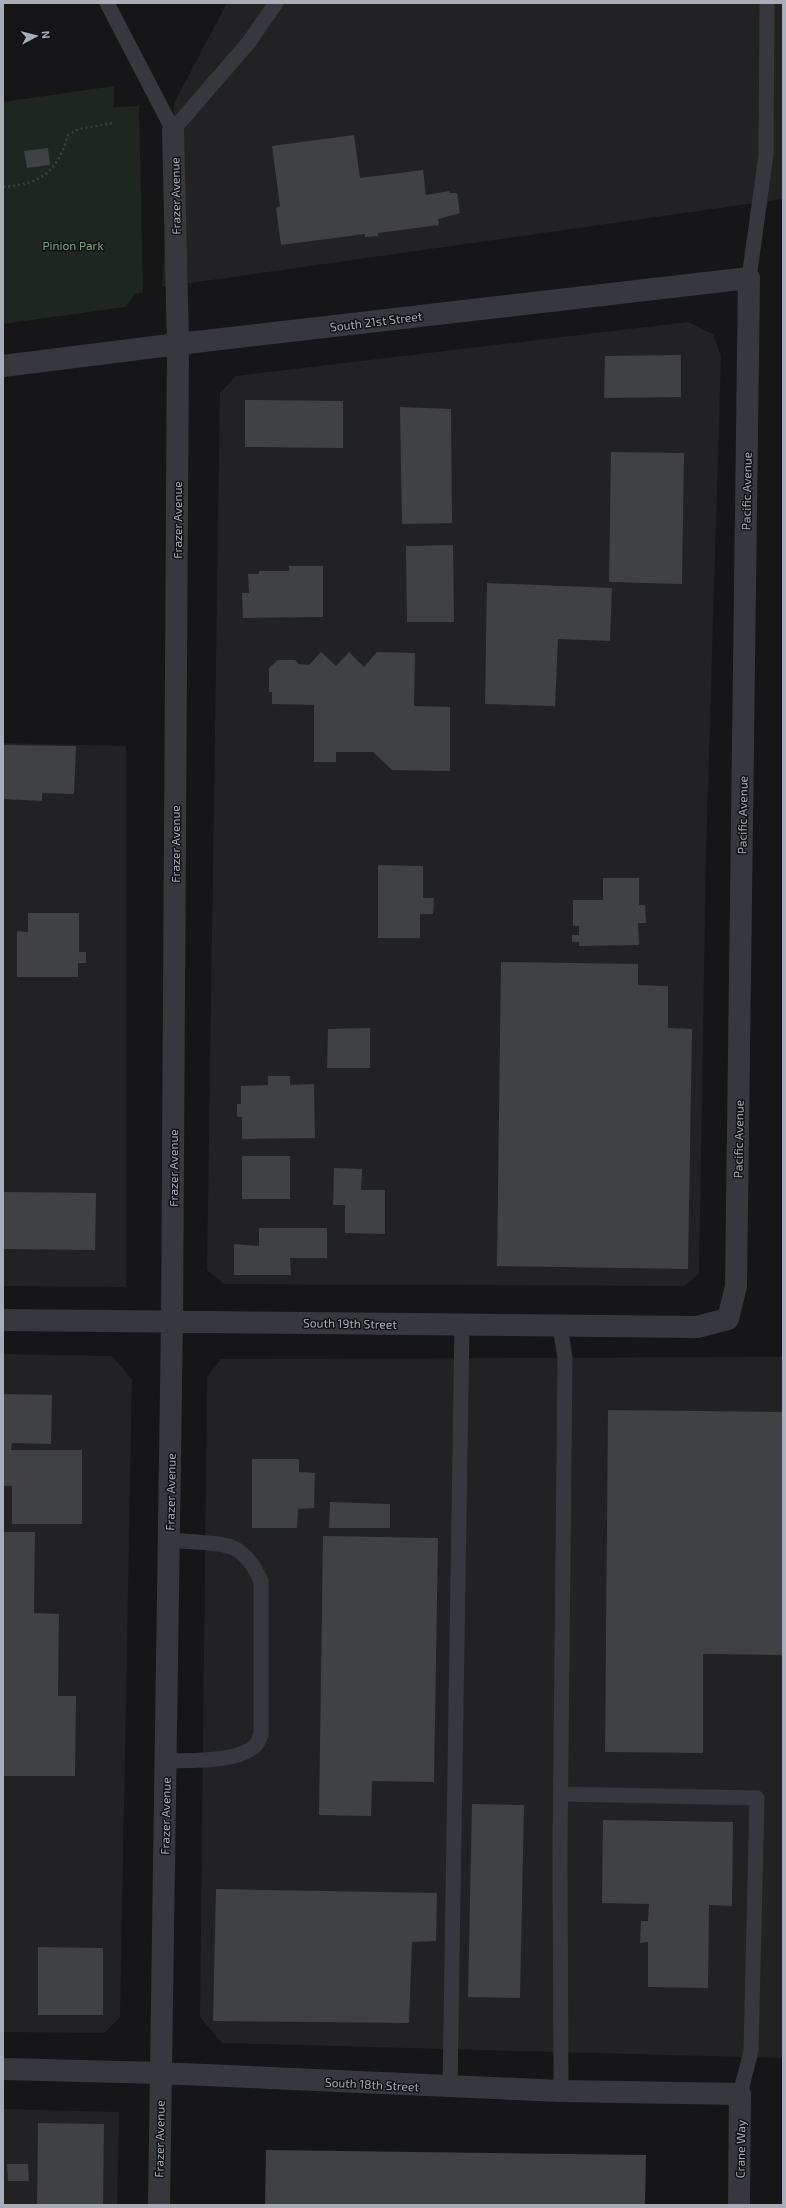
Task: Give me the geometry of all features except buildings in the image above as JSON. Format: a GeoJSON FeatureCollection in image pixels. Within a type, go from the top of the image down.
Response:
{"type":"FeatureCollection","features":[{"type":"Feature","properties":{"kind":"street","name":"Frazer Avenue"},"geometry":{"type":"LineString","coordinates":[[159,2205],[172,1321],[178,344],[173,130]]}},
{"type":"Feature","properties":{"kind":"street","name":"South 21st Street"},"geometry":{"type":"LineString","coordinates":[[3,366],[178,344],[749,278]]}},
{"type":"Feature","properties":{"kind":"street","name":"Pacific Avenue"},"geometry":{"type":"LineString","coordinates":[[697,1327],[728,1319],[736,1286],[749,278]]}},
{"type":"Feature","properties":{"kind":"street","name":"South 19th Street"},"geometry":{"type":"LineString","coordinates":[[3,1320],[697,1327]]}},
{"type":"Feature","properties":{"kind":"street","name":"South 18th Street"},"geometry":{"type":"LineString","coordinates":[[3,2069],[160,2073],[450,2088],[740,2094]]}},
{"type":"Feature","properties":{"kind":"street","name":"Crane Way"},"geometry":{"type":"LineString","coordinates":[[739,2205],[740,2094]]}},
{"type":"Feature","properties":{"kind":"lane"},"geometry":{"type":"LineString","coordinates":[[107,3],[173,130],[249,42],[276,3]]}},
{"type":"Feature","properties":{"kind":"lane"},"geometry":{"type":"LineString","coordinates":[[749,278],[766,155],[767,3]]}},
{"type":"Feature","properties":{"kind":"lane"},"geometry":{"type":"LineString","coordinates":[[450,2088],[462,1325]]}},
{"type":"Feature","properties":{"kind":"lane"},"geometry":{"type":"LineString","coordinates":[[560,1326],[564,1358],[561,1794],[561,2091]]}},
{"type":"Feature","properties":{"kind":"lane"},"geometry":{"type":"LineString","coordinates":[[166,1761],[227,1758],[242,1754],[256,1746],[261,1735],[261,1581],[255,1567],[246,1557],[232,1547],[169,1540]]}},
{"type":"Feature","properties":{"kind":"lane"},"geometry":{"type":"LineString","coordinates":[[561,1794],[757,1798],[751,2051],[740,2094]]}},
{"type":"Feature","properties":{"kind":"path"},"geometry":{"type":"LineString","coordinates":[[3,187],[40,180],[54,168],[62,153],[68,135],[79,129],[113,123]]}},
{"type":"Feature","properties":{"kind":"shaded area"},"geometry":{"type":"Polygon","coordinates":[[[227,3],[783,3],[783,199],[162,287],[174,103],[227,3]]]}},
{"type":"Feature","properties":{"kind":"shaded area"},"geometry":{"type":"Polygon","coordinates":[[[688,322],[713,334],[721,356],[706,854],[699,1274],[684,1286],[224,1284],[207,1270],[220,393],[236,376],[688,322]]]}},
{"type":"Feature","properties":{"kind":"shaded area"},"geometry":{"type":"Polygon","coordinates":[[[3,743],[126,746],[126,1287],[3,1286],[3,743]]]}},
{"type":"Feature","properties":{"kind":"shaded area"},"geometry":{"type":"Polygon","coordinates":[[[3,1354],[112,1356],[132,1379],[120,2017],[104,2033],[3,2032],[3,1354]]]}},
{"type":"Feature","properties":{"kind":"shaded area"},"geometry":{"type":"Polygon","coordinates":[[[783,1357],[783,2058],[222,2043],[200,2017],[207,1377],[221,1359],[783,1357]]]}},
{"type":"Feature","properties":{"kind":"shaded area"},"geometry":{"type":"Polygon","coordinates":[[[3,2109],[119,2112],[117,2205],[3,2205],[3,2109]]]}},
{"type":"Feature","properties":{"kind":"green space","name":"Pinion Park"},"geometry":{"type":"Polygon","coordinates":[[[114,86],[114,107],[139,106],[143,293],[135,294],[125,307],[3,324],[3,102],[114,86]]]}}]}
